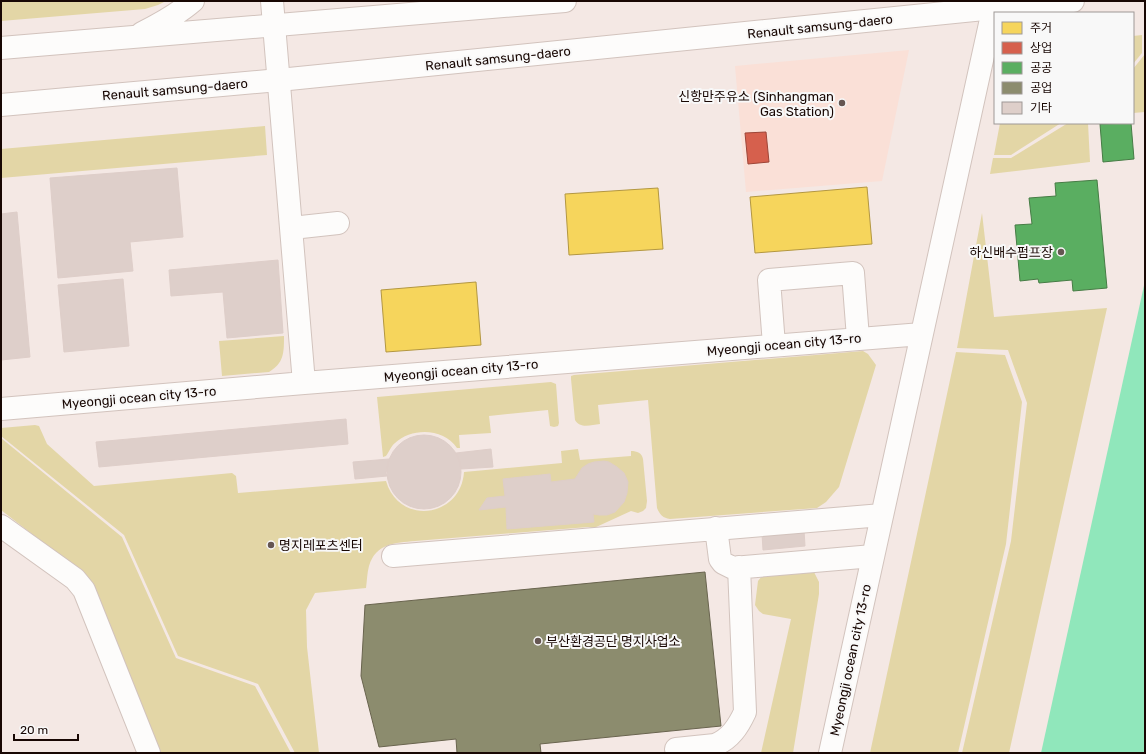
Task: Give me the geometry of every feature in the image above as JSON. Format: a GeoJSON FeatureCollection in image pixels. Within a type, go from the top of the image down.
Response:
{"type":"FeatureCollection","features":[{"type":"Feature","properties":{"kind":"street"},"geometry":{"type":"LineString","coordinates":[[135,37],[165,21],[193,1]]}},
{"type":"Feature","properties":{"kind":"street"},"geometry":{"type":"LineString","coordinates":[[272,1],[283,116],[304,383]]}},
{"type":"Feature","properties":{"kind":"street"},"geometry":{"type":"LineString","coordinates":[[382,1],[431,12]]}},
{"type":"Feature","properties":{"kind":"street"},"geometry":{"type":"LineString","coordinates":[[1,48],[565,1]]}},
{"type":"Feature","properties":{"kind":"street"},"geometry":{"type":"LineString","coordinates":[[995,4],[1072,1]]}},
{"type":"Feature","properties":{"kind":"street","name":"Renault samsung-daero"},"geometry":{"type":"LineString","coordinates":[[1,105],[279,80],[995,4]]}},
{"type":"Feature","properties":{"kind":"street","name":"Myeongji ocean city 13-ro"},"geometry":{"type":"LineString","coordinates":[[830,753],[995,4]]}},
{"type":"Feature","properties":{"kind":"street"},"geometry":{"type":"LineString","coordinates":[[292,228],[338,223]]}},
{"type":"Feature","properties":{"kind":"street"},"geometry":{"type":"LineString","coordinates":[[774,345],[769,280],[853,273],[858,338]]}},
{"type":"Feature","properties":{"kind":"street","name":"Myeongji ocean city 13-ro"},"geometry":{"type":"LineString","coordinates":[[1,409],[304,383],[922,334]]}},
{"type":"Feature","properties":{"kind":"street"},"geometry":{"type":"LineString","coordinates":[[393,556],[882,515]]}},
{"type":"Feature","properties":{"kind":"street"},"geometry":{"type":"LineString","coordinates":[[1,526],[75,579],[84,590],[149,753]]}},
{"type":"Feature","properties":{"kind":"street"},"geometry":{"type":"LineString","coordinates":[[716,528],[720,559],[723,563],[733,568],[873,556]]}},
{"type":"Feature","properties":{"kind":"street"},"geometry":{"type":"LineString","coordinates":[[676,749],[718,744],[734,732],[739,726],[745,712],[739,567]]}},
{"type":"Feature","properties":{"kind":"shaded area"},"geometry":{"type":"Polygon","coordinates":[[[1,1],[166,1],[145,9],[1,21],[1,1]]]}},
{"type":"Feature","properties":{"kind":"shaded area"},"geometry":{"type":"Polygon","coordinates":[[[1142,35],[1142,53],[1134,63],[1134,36],[1142,35]]]}},
{"type":"Feature","properties":{"kind":"shaded area"},"geometry":{"type":"Polygon","coordinates":[[[909,50],[882,181],[746,192],[735,66],[909,50]]]}},
{"type":"Feature","properties":{"kind":"shaded area"},"geometry":{"type":"Polygon","coordinates":[[[1145,54],[1145,112],[1134,113],[1134,68],[1145,54]]]}},
{"type":"Feature","properties":{"kind":"shaded area"},"geometry":{"type":"Polygon","coordinates":[[[1000,124],[1059,124],[1011,155],[994,155],[1000,124]]]}},
{"type":"Feature","properties":{"kind":"shaded area"},"geometry":{"type":"Polygon","coordinates":[[[1066,124],[1088,124],[1090,162],[990,174],[993,158],[1011,158],[1066,124]]]}},
{"type":"Feature","properties":{"kind":"shaded area"},"geometry":{"type":"Polygon","coordinates":[[[265,126],[267,155],[1,178],[1,149],[265,126]]]}},
{"type":"Feature","properties":{"kind":"shaded area"},"geometry":{"type":"Polygon","coordinates":[[[982,213],[994,317],[1107,308],[1009,753],[962,753],[1011,541],[1027,403],[1008,350],[957,348],[982,213]]]}},
{"type":"Feature","properties":{"kind":"shaded area"},"geometry":{"type":"Polygon","coordinates":[[[1145,281],[1145,753],[1041,753],[1145,281]]]}},
{"type":"Feature","properties":{"kind":"shaded area"},"geometry":{"type":"Polygon","coordinates":[[[284,336],[282,357],[274,369],[269,372],[222,376],[219,341],[284,336]]]}},
{"type":"Feature","properties":{"kind":"shaded area"},"geometry":{"type":"Polygon","coordinates":[[[863,351],[868,354],[876,365],[839,487],[826,502],[817,508],[670,519],[665,518],[657,508],[648,400],[598,405],[600,424],[589,426],[580,425],[575,420],[571,379],[571,376],[574,375],[863,351]]]}},
{"type":"Feature","properties":{"kind":"shaded area"},"geometry":{"type":"Polygon","coordinates":[[[956,352],[1005,355],[1022,402],[1006,544],[958,753],[870,753],[956,352]]]}},
{"type":"Feature","properties":{"kind":"shaded area"},"geometry":{"type":"Polygon","coordinates":[[[551,382],[556,384],[558,426],[550,426],[548,410],[489,416],[491,433],[459,435],[460,448],[457,448],[451,441],[436,433],[419,432],[402,438],[391,447],[386,456],[383,457],[377,397],[551,382]]]}},
{"type":"Feature","properties":{"kind":"shaded area"},"geometry":{"type":"Polygon","coordinates":[[[35,425],[39,426],[47,444],[94,486],[232,473],[236,476],[238,493],[386,481],[393,495],[403,505],[416,510],[429,511],[441,507],[452,499],[460,487],[464,472],[562,463],[561,451],[578,449],[580,460],[631,456],[631,451],[640,454],[643,459],[647,501],[646,508],[643,511],[638,513],[631,511],[594,528],[588,527],[394,544],[381,549],[372,558],[368,569],[366,588],[315,593],[306,610],[307,647],[319,753],[295,753],[258,684],[178,656],[124,535],[1,436],[1,428],[35,425]]]}},
{"type":"Feature","properties":{"kind":"shaded area"},"geometry":{"type":"Polygon","coordinates":[[[1,438],[122,537],[176,658],[255,686],[291,753],[158,753],[81,572],[1,510],[1,438]]]}},
{"type":"Feature","properties":{"kind":"shaded area"},"geometry":{"type":"Polygon","coordinates":[[[814,572],[819,582],[819,594],[793,753],[761,753],[791,619],[763,614],[759,611],[755,605],[758,581],[762,576],[814,572]]]}},
{"type":"Feature","properties":{"kind":"building: 주거"},"geometry":{"type":"Polygon","coordinates":[[[867,187],[872,244],[755,253],[750,197],[867,187]]]}},
{"type":"Feature","properties":{"kind":"building: 주거"},"geometry":{"type":"Polygon","coordinates":[[[658,188],[663,249],[569,255],[565,194],[658,188]]]}},
{"type":"Feature","properties":{"kind":"building: 주거"},"geometry":{"type":"Polygon","coordinates":[[[476,282],[481,345],[386,352],[381,290],[476,282]]]}},
{"type":"Feature","properties":{"kind":"building: 상업"},"geometry":{"type":"Polygon","coordinates":[[[766,132],[769,162],[748,164],[745,133],[766,132]]]}},
{"type":"Feature","properties":{"kind":"building: 공공"},"geometry":{"type":"Polygon","coordinates":[[[1100,124],[1131,124],[1134,159],[1103,162],[1100,124]]]}},
{"type":"Feature","properties":{"kind":"building: 공공","name":"하신배수펌프장"},"geometry":{"type":"Polygon","coordinates":[[[1097,180],[1107,288],[1073,291],[1072,280],[1039,283],[1038,279],[1020,281],[1015,225],[1032,224],[1029,198],[1056,196],[1055,183],[1097,180]]]}},
{"type":"Feature","properties":{"kind":"building: 공업","name":"부산환경공단 명지사업소"},"geometry":{"type":"Polygon","coordinates":[[[705,572],[721,726],[540,744],[541,753],[457,753],[456,739],[379,747],[361,676],[365,605],[705,572]]]}},
{"type":"Feature","properties":{"kind":"building: 기타"},"geometry":{"type":"Polygon","coordinates":[[[177,168],[183,237],[130,242],[133,271],[58,278],[50,178],[177,168]]]}},
{"type":"Feature","properties":{"kind":"building: 기타"},"geometry":{"type":"Polygon","coordinates":[[[17,212],[30,357],[1,360],[1,214],[17,212]]]}},
{"type":"Feature","properties":{"kind":"building: 기타"},"geometry":{"type":"Polygon","coordinates":[[[278,260],[283,333],[227,338],[223,292],[171,296],[169,270],[278,260]]]}},
{"type":"Feature","properties":{"kind":"building: 기타"},"geometry":{"type":"Polygon","coordinates":[[[123,279],[129,346],[64,352],[58,285],[123,279]]]}},
{"type":"Feature","properties":{"kind":"building: 기타"},"geometry":{"type":"Polygon","coordinates":[[[346,419],[348,444],[99,467],[96,442],[346,419]]]}},
{"type":"Feature","properties":{"kind":"building: 기타"},"geometry":{"type":"Polygon","coordinates":[[[417,435],[431,435],[445,441],[455,451],[461,465],[461,479],[455,493],[445,503],[431,509],[417,509],[403,503],[393,493],[387,479],[387,465],[393,451],[403,441],[417,435]]]}},
{"type":"Feature","properties":{"kind":"building: 기타"},"geometry":{"type":"Polygon","coordinates":[[[491,449],[493,467],[461,469],[456,453],[491,449]]]}},
{"type":"Feature","properties":{"kind":"building: 기타"},"geometry":{"type":"Polygon","coordinates":[[[389,459],[386,473],[387,476],[355,479],[353,462],[389,459]]]}},
{"type":"Feature","properties":{"kind":"building: 기타"},"geometry":{"type":"Polygon","coordinates":[[[604,461],[609,462],[624,473],[628,482],[627,493],[624,502],[615,512],[607,515],[593,514],[594,522],[507,529],[506,507],[479,510],[487,498],[505,496],[503,479],[550,474],[551,482],[575,479],[582,468],[588,464],[604,461]]]}},
{"type":"Feature","properties":{"kind":"building: 기타"},"geometry":{"type":"Polygon","coordinates":[[[804,530],[805,546],[763,550],[762,534],[804,530]]]}},
{"type":"Feature","properties":{"kind":"place","name":"신항만주유소 (Sinhangman Gas Station)"},"geometry":{"type":"Point","coordinates":[842,103]}},
{"type":"Feature","properties":{"kind":"place","name":"하신배수펌프장"},"geometry":{"type":"Point","coordinates":[1061,252]}},
{"type":"Feature","properties":{"kind":"place","name":"명지레포츠센터"},"geometry":{"type":"Point","coordinates":[271,545]}},
{"type":"Feature","properties":{"kind":"place","name":"부산환경공단 명지사업소"},"geometry":{"type":"Point","coordinates":[538,641]}}]}
